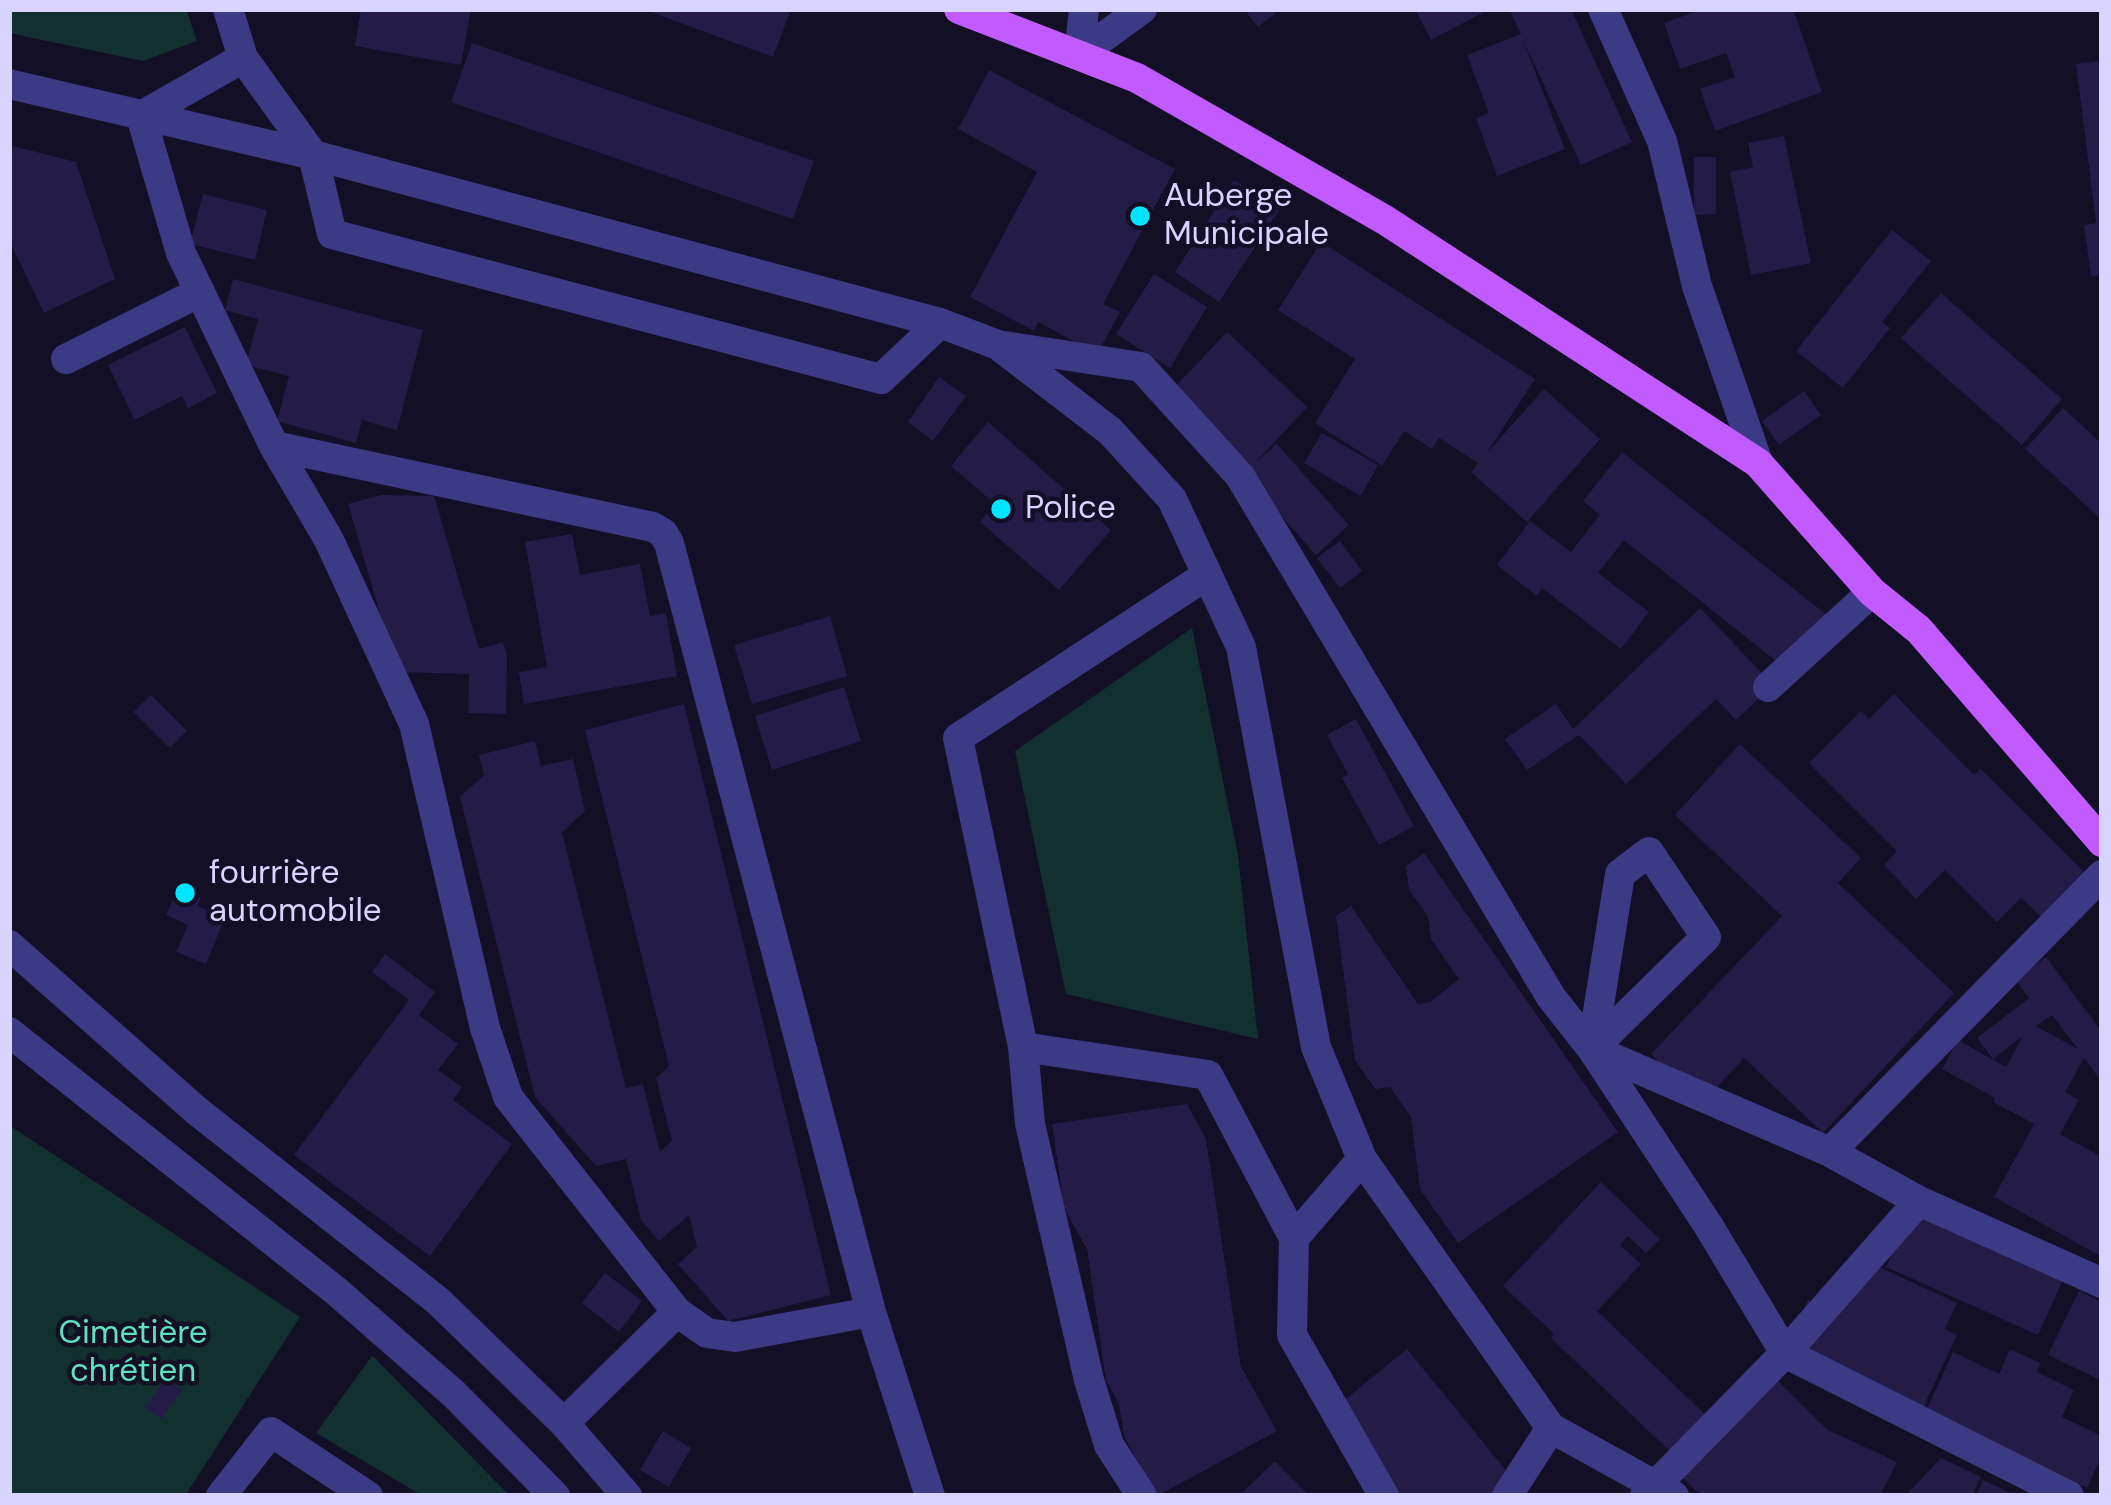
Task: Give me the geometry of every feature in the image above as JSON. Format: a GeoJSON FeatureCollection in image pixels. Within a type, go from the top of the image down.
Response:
{"type":"FeatureCollection","features":[{"type":"Feature","properties":{"kind":"main road"},"geometry":{"type":"LineString","coordinates":[[959,9],[1137,78],[1385,220],[1758,463],[1872,592],[1919,630],[2102,842]]}},
{"type":"Feature","properties":{"kind":"street"},"geometry":{"type":"LineString","coordinates":[[228,9],[243,58],[313,155],[332,234],[881,380],[940,322]]}},
{"type":"Feature","properties":{"kind":"street"},"geometry":{"type":"LineString","coordinates":[[1079,55],[1084,9]]}},
{"type":"Feature","properties":{"kind":"street"},"geometry":{"type":"LineString","coordinates":[[1079,55],[1142,9]]}},
{"type":"Feature","properties":{"kind":"street"},"geometry":{"type":"LineString","coordinates":[[1604,9],[1661,141],[1697,286],[1758,463]]}},
{"type":"Feature","properties":{"kind":"street"},"geometry":{"type":"LineString","coordinates":[[141,116],[243,58]]}},
{"type":"Feature","properties":{"kind":"street"},"geometry":{"type":"LineString","coordinates":[[9,84],[313,155],[940,322],[998,345],[1141,367],[1240,476],[1551,998],[1592,1049],[1785,1353],[2069,1496]]}},
{"type":"Feature","properties":{"kind":"street"},"geometry":{"type":"LineString","coordinates":[[141,116],[181,253],[274,446],[329,540],[413,724],[485,1028],[508,1097],[677,1312],[707,1333],[735,1337],[871,1312]]}},
{"type":"Feature","properties":{"kind":"street"},"geometry":{"type":"LineString","coordinates":[[66,359],[200,292]]}},
{"type":"Feature","properties":{"kind":"street"},"geometry":{"type":"LineString","coordinates":[[998,345],[1110,431],[1172,500],[1241,647],[1316,1048],[1362,1159],[1551,1428],[1658,1493],[1919,1201]]}},
{"type":"Feature","properties":{"kind":"street"},"geometry":{"type":"LineString","coordinates":[[274,446],[653,527],[669,543],[871,1312],[930,1496]]}},
{"type":"Feature","properties":{"kind":"street"},"geometry":{"type":"LineString","coordinates":[[1142,1496],[1109,1445],[1089,1380],[1030,1124],[1023,1047],[958,738],[1208,575]]}},
{"type":"Feature","properties":{"kind":"street"},"geometry":{"type":"LineString","coordinates":[[1768,687],[1872,592]]}},
{"type":"Feature","properties":{"kind":"street"},"geometry":{"type":"LineString","coordinates":[[1649,852],[1706,937],[1592,1049],[1620,874],[1649,852]]}},
{"type":"Feature","properties":{"kind":"street"},"geometry":{"type":"LineString","coordinates":[[1829,1152],[2102,875]]}},
{"type":"Feature","properties":{"kind":"street"},"geometry":{"type":"LineString","coordinates":[[9,945],[197,1111],[438,1301],[564,1423],[627,1496]]}},
{"type":"Feature","properties":{"kind":"street"},"geometry":{"type":"LineString","coordinates":[[9,1032],[336,1291],[454,1394],[555,1496]]}},
{"type":"Feature","properties":{"kind":"street"},"geometry":{"type":"LineString","coordinates":[[1023,1047],[1208,1075],[1294,1238],[1292,1335],[1384,1496]]}},
{"type":"Feature","properties":{"kind":"street"},"geometry":{"type":"LineString","coordinates":[[1592,1049],[1829,1152],[1919,1201],[2102,1283]]}},
{"type":"Feature","properties":{"kind":"street"},"geometry":{"type":"LineString","coordinates":[[1294,1238],[1362,1159]]}},
{"type":"Feature","properties":{"kind":"street"},"geometry":{"type":"LineString","coordinates":[[564,1423],[677,1312]]}},
{"type":"Feature","properties":{"kind":"street"},"geometry":{"type":"LineString","coordinates":[[1507,1496],[1551,1428]]}},
{"type":"Feature","properties":{"kind":"street"},"geometry":{"type":"LineString","coordinates":[[221,1496],[272,1432],[368,1496]]}},
{"type":"Feature","properties":{"kind":"green space"},"geometry":{"type":"Polygon","coordinates":[[[9,9],[186,9],[197,41],[143,61],[9,33],[9,9]]]}},
{"type":"Feature","properties":{"kind":"green space"},"geometry":{"type":"Polygon","coordinates":[[[1192,628],[1238,855],[1258,1039],[1066,994],[1015,751],[1192,628]]]}},
{"type":"Feature","properties":{"kind":"green space","name":"Cimetière chrétien"},"geometry":{"type":"Polygon","coordinates":[[[9,1125],[300,1317],[185,1496],[9,1496],[9,1125]]]}},
{"type":"Feature","properties":{"kind":"green space"},"geometry":{"type":"Polygon","coordinates":[[[372,1356],[510,1496],[423,1496],[316,1433],[372,1356]]]}},
{"type":"Feature","properties":{"kind":"building"},"geometry":{"type":"Polygon","coordinates":[[[361,9],[471,9],[461,65],[355,46],[361,9]]]}},
{"type":"Feature","properties":{"kind":"building"},"geometry":{"type":"Polygon","coordinates":[[[643,9],[791,9],[773,57],[643,9]]]}},
{"type":"Feature","properties":{"kind":"building"},"geometry":{"type":"Polygon","coordinates":[[[1244,9],[1281,9],[1258,27],[1244,9]]]}},
{"type":"Feature","properties":{"kind":"building"},"geometry":{"type":"Polygon","coordinates":[[[1415,9],[1490,9],[1431,40],[1415,9]]]}},
{"type":"Feature","properties":{"kind":"building"},"geometry":{"type":"Polygon","coordinates":[[[1509,9],[1571,9],[1632,142],[1581,165],[1523,40],[1565,149],[1497,176],[1476,118],[1489,113],[1467,55],[1521,34],[1509,9]]]}},
{"type":"Feature","properties":{"kind":"building"},"geometry":{"type":"Polygon","coordinates":[[[1702,9],[1793,9],[1822,92],[1715,131],[1700,89],[1735,77],[1726,53],[1680,69],[1664,23],[1702,9]]]}},
{"type":"Feature","properties":{"kind":"building"},"geometry":{"type":"Polygon","coordinates":[[[472,43],[814,161],[793,219],[451,102],[472,43]]]}},
{"type":"Feature","properties":{"kind":"building"},"geometry":{"type":"Polygon","coordinates":[[[2102,61],[2102,275],[2091,276],[2084,225],[2096,223],[2076,64],[2102,61]]]}},
{"type":"Feature","properties":{"kind":"building"},"geometry":{"type":"Polygon","coordinates":[[[989,70],[1175,169],[1103,304],[1120,312],[1097,354],[1038,322],[1034,331],[970,297],[1037,172],[958,129],[989,70]]]}},
{"type":"Feature","properties":{"kind":"building"},"geometry":{"type":"Polygon","coordinates":[[[1784,136],[1811,263],[1751,275],[1730,172],[1753,167],[1748,143],[1784,136]]]}},
{"type":"Feature","properties":{"kind":"building"},"geometry":{"type":"Polygon","coordinates":[[[9,145],[76,162],[115,279],[44,313],[9,240],[9,145]]]}},
{"type":"Feature","properties":{"kind":"building"},"geometry":{"type":"Polygon","coordinates":[[[1694,157],[1716,157],[1716,214],[1694,215],[1694,157]]]}},
{"type":"Feature","properties":{"kind":"building"},"geometry":{"type":"Polygon","coordinates":[[[1234,180],[1279,210],[1219,302],[1175,272],[1234,180]]]}},
{"type":"Feature","properties":{"kind":"building"},"geometry":{"type":"Polygon","coordinates":[[[203,194],[267,210],[255,260],[190,244],[203,194]]]}},
{"type":"Feature","properties":{"kind":"building"},"geometry":{"type":"Polygon","coordinates":[[[1892,230],[1931,261],[1882,322],[1890,328],[1843,388],[1796,351],[1892,230]]]}},
{"type":"Feature","properties":{"kind":"building"},"geometry":{"type":"Polygon","coordinates":[[[1321,242],[1535,379],[1486,454],[1544,389],[1600,439],[1527,522],[1471,472],[1478,463],[1439,438],[1432,449],[1404,431],[1382,466],[1315,423],[1355,359],[1278,310],[1321,242]]]}},
{"type":"Feature","properties":{"kind":"building"},"geometry":{"type":"Polygon","coordinates":[[[1154,274],[1207,307],[1170,368],[1116,334],[1154,274]]]}},
{"type":"Feature","properties":{"kind":"building"},"geometry":{"type":"Polygon","coordinates":[[[233,279],[423,330],[397,430],[362,420],[356,443],[277,421],[289,376],[246,365],[258,319],[225,310],[233,279]]]}},
{"type":"Feature","properties":{"kind":"building"},"geometry":{"type":"Polygon","coordinates":[[[1941,293],[2062,399],[2022,445],[1901,338],[1941,293]]]}},
{"type":"Feature","properties":{"kind":"building"},"geometry":{"type":"Polygon","coordinates":[[[185,327],[217,393],[188,408],[182,396],[135,420],[108,365],[185,327]]]}},
{"type":"Feature","properties":{"kind":"building"},"geometry":{"type":"Polygon","coordinates":[[[1227,332],[1307,407],[1257,461],[1277,444],[1349,525],[1316,555],[1244,474],[1252,466],[1172,390],[1227,332]]]}},
{"type":"Feature","properties":{"kind":"building"},"geometry":{"type":"Polygon","coordinates":[[[939,377],[966,396],[933,441],[908,422],[939,377]]]}},
{"type":"Feature","properties":{"kind":"building"},"geometry":{"type":"Polygon","coordinates":[[[1804,391],[1821,415],[1779,445],[1762,421],[1804,391]]]}},
{"type":"Feature","properties":{"kind":"building"},"geometry":{"type":"Polygon","coordinates":[[[2063,408],[2102,444],[2102,520],[2025,449],[2063,408]]]}},
{"type":"Feature","properties":{"kind":"building"},"geometry":{"type":"Polygon","coordinates":[[[988,422],[1111,530],[1059,590],[980,522],[995,504],[951,466],[988,422]]]}},
{"type":"Feature","properties":{"kind":"building"},"geometry":{"type":"Polygon","coordinates":[[[1322,433],[1378,465],[1361,496],[1304,463],[1322,433]]]}},
{"type":"Feature","properties":{"kind":"building"},"geometry":{"type":"Polygon","coordinates":[[[1622,452],[1828,616],[1786,669],[1624,540],[1598,573],[1649,612],[1621,649],[1542,588],[1537,596],[1497,565],[1530,521],[1571,552],[1600,515],[1583,501],[1622,452]]]}},
{"type":"Feature","properties":{"kind":"building"},"geometry":{"type":"Polygon","coordinates":[[[381,495],[434,496],[479,649],[503,642],[506,714],[468,713],[469,674],[397,672],[348,504],[381,495]]]}},
{"type":"Feature","properties":{"kind":"building"},"geometry":{"type":"Polygon","coordinates":[[[572,534],[580,575],[640,564],[650,616],[666,613],[677,676],[524,704],[519,672],[547,667],[525,542],[572,534]]]}},
{"type":"Feature","properties":{"kind":"building"},"geometry":{"type":"Polygon","coordinates":[[[1340,541],[1362,571],[1340,588],[1317,558],[1340,541]]]}},
{"type":"Feature","properties":{"kind":"building"},"geometry":{"type":"Polygon","coordinates":[[[1700,608],[1773,685],[1736,720],[1716,699],[1626,784],[1579,735],[1527,770],[1505,739],[1556,704],[1573,729],[1700,608]]]}},
{"type":"Feature","properties":{"kind":"building"},"geometry":{"type":"Polygon","coordinates":[[[830,616],[847,676],[752,704],[734,645],[830,616]]]}},
{"type":"Feature","properties":{"kind":"building"},"geometry":{"type":"Polygon","coordinates":[[[844,687],[861,741],[772,770],[755,716],[844,687]]]}},
{"type":"Feature","properties":{"kind":"building"},"geometry":{"type":"Polygon","coordinates":[[[1894,694],[1974,775],[1981,769],[2091,879],[2047,923],[2021,898],[1997,922],[1945,870],[1916,899],[1884,865],[1897,851],[1809,763],[1861,711],[1869,719],[1894,694]]]}},
{"type":"Feature","properties":{"kind":"building"},"geometry":{"type":"Polygon","coordinates":[[[151,695],[187,731],[170,748],[134,712],[151,695]]]}},
{"type":"Feature","properties":{"kind":"building"},"geometry":{"type":"Polygon","coordinates":[[[684,704],[831,1295],[728,1321],[678,1264],[697,1247],[689,1215],[659,1241],[641,1220],[626,1159],[596,1166],[535,1097],[460,797],[484,775],[479,755],[535,741],[541,766],[573,759],[585,811],[562,832],[626,1088],[643,1084],[660,1152],[672,1141],[656,1078],[669,1066],[585,730],[684,704]]]}},
{"type":"Feature","properties":{"kind":"building"},"geometry":{"type":"Polygon","coordinates":[[[1356,719],[1414,826],[1379,845],[1342,778],[1348,774],[1327,735],[1356,719]]]}},
{"type":"Feature","properties":{"kind":"building"},"geometry":{"type":"Polygon","coordinates":[[[1740,744],[1861,858],[1838,883],[1954,993],[1823,1133],[1744,1058],[1703,1102],[1651,1054],[1782,916],[1675,815],[1740,744]]]}},
{"type":"Feature","properties":{"kind":"building"},"geometry":{"type":"Polygon","coordinates":[[[1424,853],[1618,1132],[1458,1243],[1420,1189],[1411,1117],[1390,1087],[1375,1089],[1355,1060],[1336,916],[1351,906],[1418,1004],[1430,1002],[1459,979],[1431,939],[1428,916],[1409,890],[1406,866],[1424,853]]]}},
{"type":"Feature","properties":{"kind":"building"},"geometry":{"type":"Polygon","coordinates":[[[178,888],[201,898],[198,906],[225,918],[206,964],[176,952],[188,925],[166,915],[178,888]]]}},
{"type":"Feature","properties":{"kind":"building"},"geometry":{"type":"Polygon","coordinates":[[[385,954],[435,992],[419,1015],[458,1044],[438,1070],[462,1087],[453,1100],[512,1144],[430,1256],[294,1155],[409,1000],[372,972],[385,954]]]}},
{"type":"Feature","properties":{"kind":"building"},"geometry":{"type":"Polygon","coordinates":[[[2046,957],[2102,1032],[2102,1082],[2084,1058],[2065,1092],[2079,1100],[2060,1134],[2102,1157],[2102,1257],[1994,1197],[2034,1124],[1942,1069],[1958,1040],[2006,1067],[2023,1036],[1993,1059],[1977,1038],[2029,998],[2016,980],[2046,957]],[[2052,1015],[2036,1026],[2078,1049],[2052,1015]]]}},
{"type":"Feature","properties":{"kind":"building"},"geometry":{"type":"Polygon","coordinates":[[[1187,1104],[1206,1139],[1241,1367],[1277,1431],[1157,1496],[1124,1436],[1119,1404],[1106,1380],[1087,1249],[1064,1208],[1052,1124],[1187,1104]]]}},
{"type":"Feature","properties":{"kind":"building"},"geometry":{"type":"Polygon","coordinates":[[[1601,1182],[1660,1239],[1646,1253],[1628,1236],[1620,1245],[1641,1264],[1597,1311],[1713,1422],[1678,1459],[1503,1286],[1601,1182]]]}},
{"type":"Feature","properties":{"kind":"building"},"geometry":{"type":"Polygon","coordinates":[[[1912,1210],[2064,1278],[2038,1335],[1886,1267],[1912,1210]]]}},
{"type":"Feature","properties":{"kind":"building"},"geometry":{"type":"Polygon","coordinates":[[[1864,1260],[1957,1303],[1945,1329],[1957,1335],[1919,1417],[1783,1354],[1808,1300],[1839,1314],[1864,1260]]]}},
{"type":"Feature","properties":{"kind":"building"},"geometry":{"type":"Polygon","coordinates":[[[605,1273],[642,1301],[619,1332],[582,1303],[605,1273]]]}},
{"type":"Feature","properties":{"kind":"building"},"geometry":{"type":"Polygon","coordinates":[[[2079,1291],[2102,1302],[2102,1381],[2048,1355],[2079,1291]]]}},
{"type":"Feature","properties":{"kind":"building"},"geometry":{"type":"Polygon","coordinates":[[[1407,1349],[1514,1480],[1494,1496],[1401,1496],[1331,1411],[1407,1349]]]}},
{"type":"Feature","properties":{"kind":"building"},"geometry":{"type":"Polygon","coordinates":[[[2010,1349],[2040,1363],[2037,1372],[2074,1390],[2062,1417],[2102,1436],[2102,1455],[2087,1488],[1925,1413],[1953,1352],[1999,1374],[2010,1349]]]}},
{"type":"Feature","properties":{"kind":"building"},"geometry":{"type":"Polygon","coordinates":[[[1774,1377],[1828,1430],[1897,1462],[1880,1496],[1708,1496],[1680,1475],[1774,1377]]]}},
{"type":"Feature","properties":{"kind":"building"},"geometry":{"type":"Polygon","coordinates":[[[166,1378],[182,1390],[161,1419],[145,1407],[166,1378]]]}},
{"type":"Feature","properties":{"kind":"building"},"geometry":{"type":"Polygon","coordinates":[[[663,1431],[691,1448],[669,1487],[640,1470],[663,1431]]]}},
{"type":"Feature","properties":{"kind":"building"},"geometry":{"type":"Polygon","coordinates":[[[1941,1458],[1981,1477],[1972,1496],[1905,1496],[1941,1458]]]}},
{"type":"Feature","properties":{"kind":"building"},"geometry":{"type":"Polygon","coordinates":[[[1275,1461],[1310,1496],[1239,1496],[1275,1461]]]}},
{"type":"Feature","properties":{"kind":"building"},"geometry":{"type":"Polygon","coordinates":[[[1983,1480],[2017,1496],[1976,1496],[1983,1480]]]}},
{"type":"Feature","properties":{"kind":"place","name":"Auberge Municipale"},"geometry":{"type":"Point","coordinates":[1140,216]}},
{"type":"Feature","properties":{"kind":"place","name":"Police"},"geometry":{"type":"Point","coordinates":[1001,509]}},
{"type":"Feature","properties":{"kind":"place","name":"fourrière automobile"},"geometry":{"type":"Point","coordinates":[185,893]}}]}
